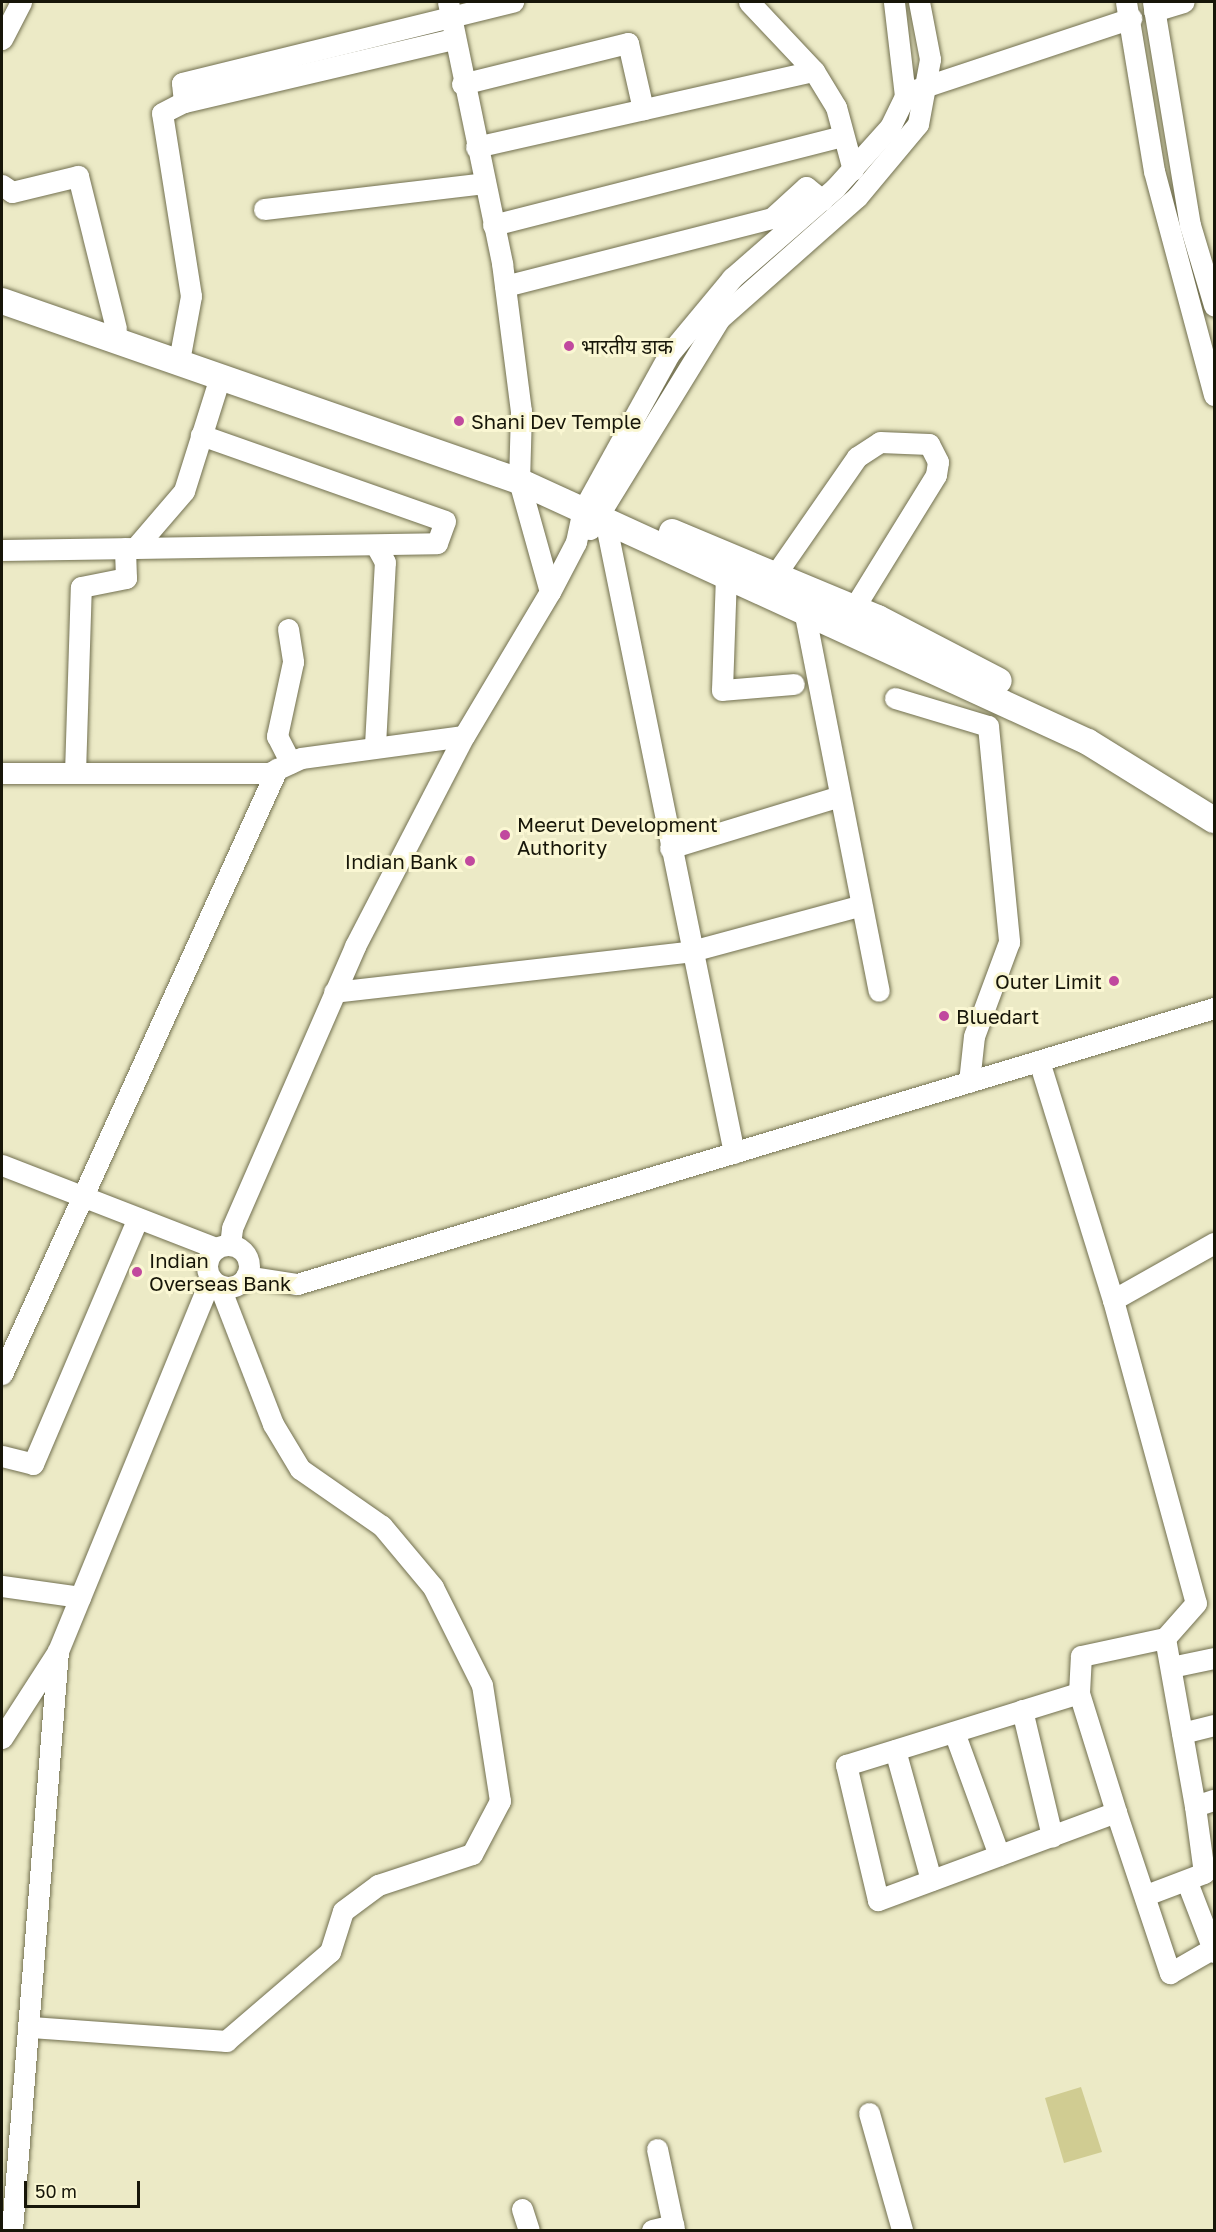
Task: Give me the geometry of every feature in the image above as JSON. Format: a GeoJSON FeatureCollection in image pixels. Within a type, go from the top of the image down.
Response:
{"type":"FeatureCollection","features":[{"type":"Feature","properties":{"kind":"main road"},"geometry":{"type":"LineString","coordinates":[[2,289],[181,350],[518,472],[726,575],[984,692],[1088,742],[1215,820]]}},
{"type":"Feature","properties":{"kind":"main road"},"geometry":{"type":"LineString","coordinates":[[2,301],[220,376],[518,472]]}},
{"type":"Feature","properties":{"kind":"main road"},"geometry":{"type":"LineString","coordinates":[[595,511],[775,575],[854,608],[1085,725],[1215,800]]}},
{"type":"Feature","properties":{"kind":"street"},"geometry":{"type":"LineString","coordinates":[[2,39],[21,2]]}},
{"type":"Feature","properties":{"kind":"street"},"geometry":{"type":"LineString","coordinates":[[181,350],[191,296],[162,113],[184,102],[513,2]]}},
{"type":"Feature","properties":{"kind":"street"},"geometry":{"type":"LineString","coordinates":[[749,2],[814,71],[836,107],[841,136],[853,170]]}},
{"type":"Feature","properties":{"kind":"street"},"geometry":{"type":"LineString","coordinates":[[734,1153],[670,848],[595,511],[669,354],[732,278],[822,200],[853,170],[890,127],[905,94],[894,2]]}},
{"type":"Feature","properties":{"kind":"street"},"geometry":{"type":"LineString","coordinates":[[31,2027],[226,2042],[330,1952],[343,1911],[369,1892],[472,1854],[500,1801],[482,1685],[433,1587],[382,1526],[300,1469],[273,1424],[208,1260],[223,1247],[334,992],[464,736],[550,592],[595,511],[719,320],[856,197],[897,153],[918,124],[930,59],[919,2]]}},
{"type":"Feature","properties":{"kind":"street"},"geometry":{"type":"LineString","coordinates":[[1184,2],[1153,6],[1190,225],[1215,305]]}},
{"type":"Feature","properties":{"kind":"street"},"geometry":{"type":"LineString","coordinates":[[905,94],[1128,10],[1154,171],[1215,395]]}},
{"type":"Feature","properties":{"kind":"street"},"geometry":{"type":"LineString","coordinates":[[450,20],[505,286],[521,411],[518,472],[550,592]]}},
{"type":"Feature","properties":{"kind":"street"},"geometry":{"type":"LineString","coordinates":[[462,84],[628,43],[643,109]]}},
{"type":"Feature","properties":{"kind":"street"},"geometry":{"type":"LineString","coordinates":[[476,147],[814,71]]}},
{"type":"Feature","properties":{"kind":"street"},"geometry":{"type":"LineString","coordinates":[[493,225],[841,136]]}},
{"type":"Feature","properties":{"kind":"street"},"geometry":{"type":"LineString","coordinates":[[2,185],[12,192],[78,176],[116,328]]}},
{"type":"Feature","properties":{"kind":"street"},"geometry":{"type":"LineString","coordinates":[[264,209],[484,183]]}},
{"type":"Feature","properties":{"kind":"street"},"geometry":{"type":"LineString","coordinates":[[505,286],[772,218],[806,187],[822,200]]}},
{"type":"Feature","properties":{"kind":"street"},"geometry":{"type":"LineString","coordinates":[[75,773],[81,587],[126,578],[130,548],[184,491],[220,376]]}},
{"type":"Feature","properties":{"kind":"street"},"geometry":{"type":"LineString","coordinates":[[2,550],[376,546],[437,543],[445,521],[201,435]]}},
{"type":"Feature","properties":{"kind":"street"},"geometry":{"type":"LineString","coordinates":[[775,575],[857,457],[880,442],[929,444],[938,462],[936,475],[854,608]]}},
{"type":"Feature","properties":{"kind":"street"},"geometry":{"type":"LineString","coordinates":[[375,745],[385,562],[376,546]]}},
{"type":"Feature","properties":{"kind":"street"},"geometry":{"type":"LineString","coordinates":[[726,575],[722,690],[794,684]]}},
{"type":"Feature","properties":{"kind":"street"},"geometry":{"type":"LineString","coordinates":[[804,610],[837,796],[879,992]]}},
{"type":"Feature","properties":{"kind":"street"},"geometry":{"type":"LineString","coordinates":[[2,1374],[284,766],[278,736],[293,662],[288,629]]}},
{"type":"Feature","properties":{"kind":"street"},"geometry":{"type":"LineString","coordinates":[[969,1082],[974,1036],[1009,942],[984,692]]}},
{"type":"Feature","properties":{"kind":"street"},"geometry":{"type":"LineString","coordinates":[[895,698],[988,726]]}},
{"type":"Feature","properties":{"kind":"street"},"geometry":{"type":"LineString","coordinates":[[2,773],[75,773],[284,766],[375,745],[464,736]]}},
{"type":"Feature","properties":{"kind":"street"},"geometry":{"type":"LineString","coordinates":[[670,848],[837,796]]}},
{"type":"Feature","properties":{"kind":"street"},"geometry":{"type":"LineString","coordinates":[[334,992],[692,951],[859,906]]}},
{"type":"Feature","properties":{"kind":"street"},"geometry":{"type":"LineString","coordinates":[[215,1281],[234,1286],[246,1276],[297,1284],[1215,1008]]}},
{"type":"Feature","properties":{"kind":"street"},"geometry":{"type":"LineString","coordinates":[[1039,1061],[1113,1300],[1196,1603],[1165,1638],[1081,1656],[1079,1693],[1170,1973],[1212,1951],[1202,1876],[1204,1803],[1182,1733],[1165,1638]]}},
{"type":"Feature","properties":{"kind":"street"},"geometry":{"type":"LineString","coordinates":[[2,1165],[138,1218],[246,1255],[246,1276]]}},
{"type":"Feature","properties":{"kind":"street"},"geometry":{"type":"LineString","coordinates":[[2,1456],[33,1464],[138,1218]]}},
{"type":"Feature","properties":{"kind":"street"},"geometry":{"type":"LineString","coordinates":[[1113,1300],[1215,1243]]}},
{"type":"Feature","properties":{"kind":"street"},"geometry":{"type":"LineString","coordinates":[[2,1738],[58,1651],[215,1281]]}},
{"type":"Feature","properties":{"kind":"street"},"geometry":{"type":"LineString","coordinates":[[2,1586],[80,1597]]}},
{"type":"Feature","properties":{"kind":"street"},"geometry":{"type":"LineString","coordinates":[[12,2230],[31,2027],[58,1651]]}},
{"type":"Feature","properties":{"kind":"street"},"geometry":{"type":"LineString","coordinates":[[1170,1667],[1215,1658]]}},
{"type":"Feature","properties":{"kind":"street"},"geometry":{"type":"LineString","coordinates":[[1079,1693],[846,1765],[878,1900],[1116,1812]]}},
{"type":"Feature","properties":{"kind":"street"},"geometry":{"type":"LineString","coordinates":[[1022,1710],[1052,1836]]}},
{"type":"Feature","properties":{"kind":"street"},"geometry":{"type":"LineString","coordinates":[[1182,1733],[1215,1725]]}},
{"type":"Feature","properties":{"kind":"street"},"geometry":{"type":"LineString","coordinates":[[954,1732],[999,1855]]}},
{"type":"Feature","properties":{"kind":"street"},"geometry":{"type":"LineString","coordinates":[[895,1750],[931,1880]]}},
{"type":"Feature","properties":{"kind":"street"},"geometry":{"type":"LineString","coordinates":[[1146,1895],[1202,1876]]}},
{"type":"Feature","properties":{"kind":"street"},"geometry":{"type":"LineString","coordinates":[[869,2113],[902,2230]]}},
{"type":"Feature","properties":{"kind":"street"},"geometry":{"type":"LineString","coordinates":[[652,2230],[674,2228],[657,2149]]}},
{"type":"Feature","properties":{"kind":"street"},"geometry":{"type":"LineString","coordinates":[[522,2209],[529,2230]]}},
{"type":"Feature","properties":{"kind":"shaded area"},"geometry":{"type":"Polygon","coordinates":[[[1081,2087],[1102,2152],[1064,2163],[1045,2098],[1081,2087]]]}},
{"type":"Feature","properties":{"kind":"place","name":"भारतीय डाक"},"geometry":{"type":"Point","coordinates":[569,346]}},
{"type":"Feature","properties":{"kind":"place","name":"Shani Dev Temple"},"geometry":{"type":"Point","coordinates":[459,421]}},
{"type":"Feature","properties":{"kind":"place","name":"Meerut Development Authority"},"geometry":{"type":"Point","coordinates":[505,835]}},
{"type":"Feature","properties":{"kind":"place","name":"Indian Bank"},"geometry":{"type":"Point","coordinates":[470,861]}},
{"type":"Feature","properties":{"kind":"place","name":"Outer Limit"},"geometry":{"type":"Point","coordinates":[1114,981]}},
{"type":"Feature","properties":{"kind":"place","name":"Bluedart"},"geometry":{"type":"Point","coordinates":[944,1016]}},
{"type":"Feature","properties":{"kind":"place","name":"Indian Overseas Bank"},"geometry":{"type":"Point","coordinates":[137,1272]}}]}
